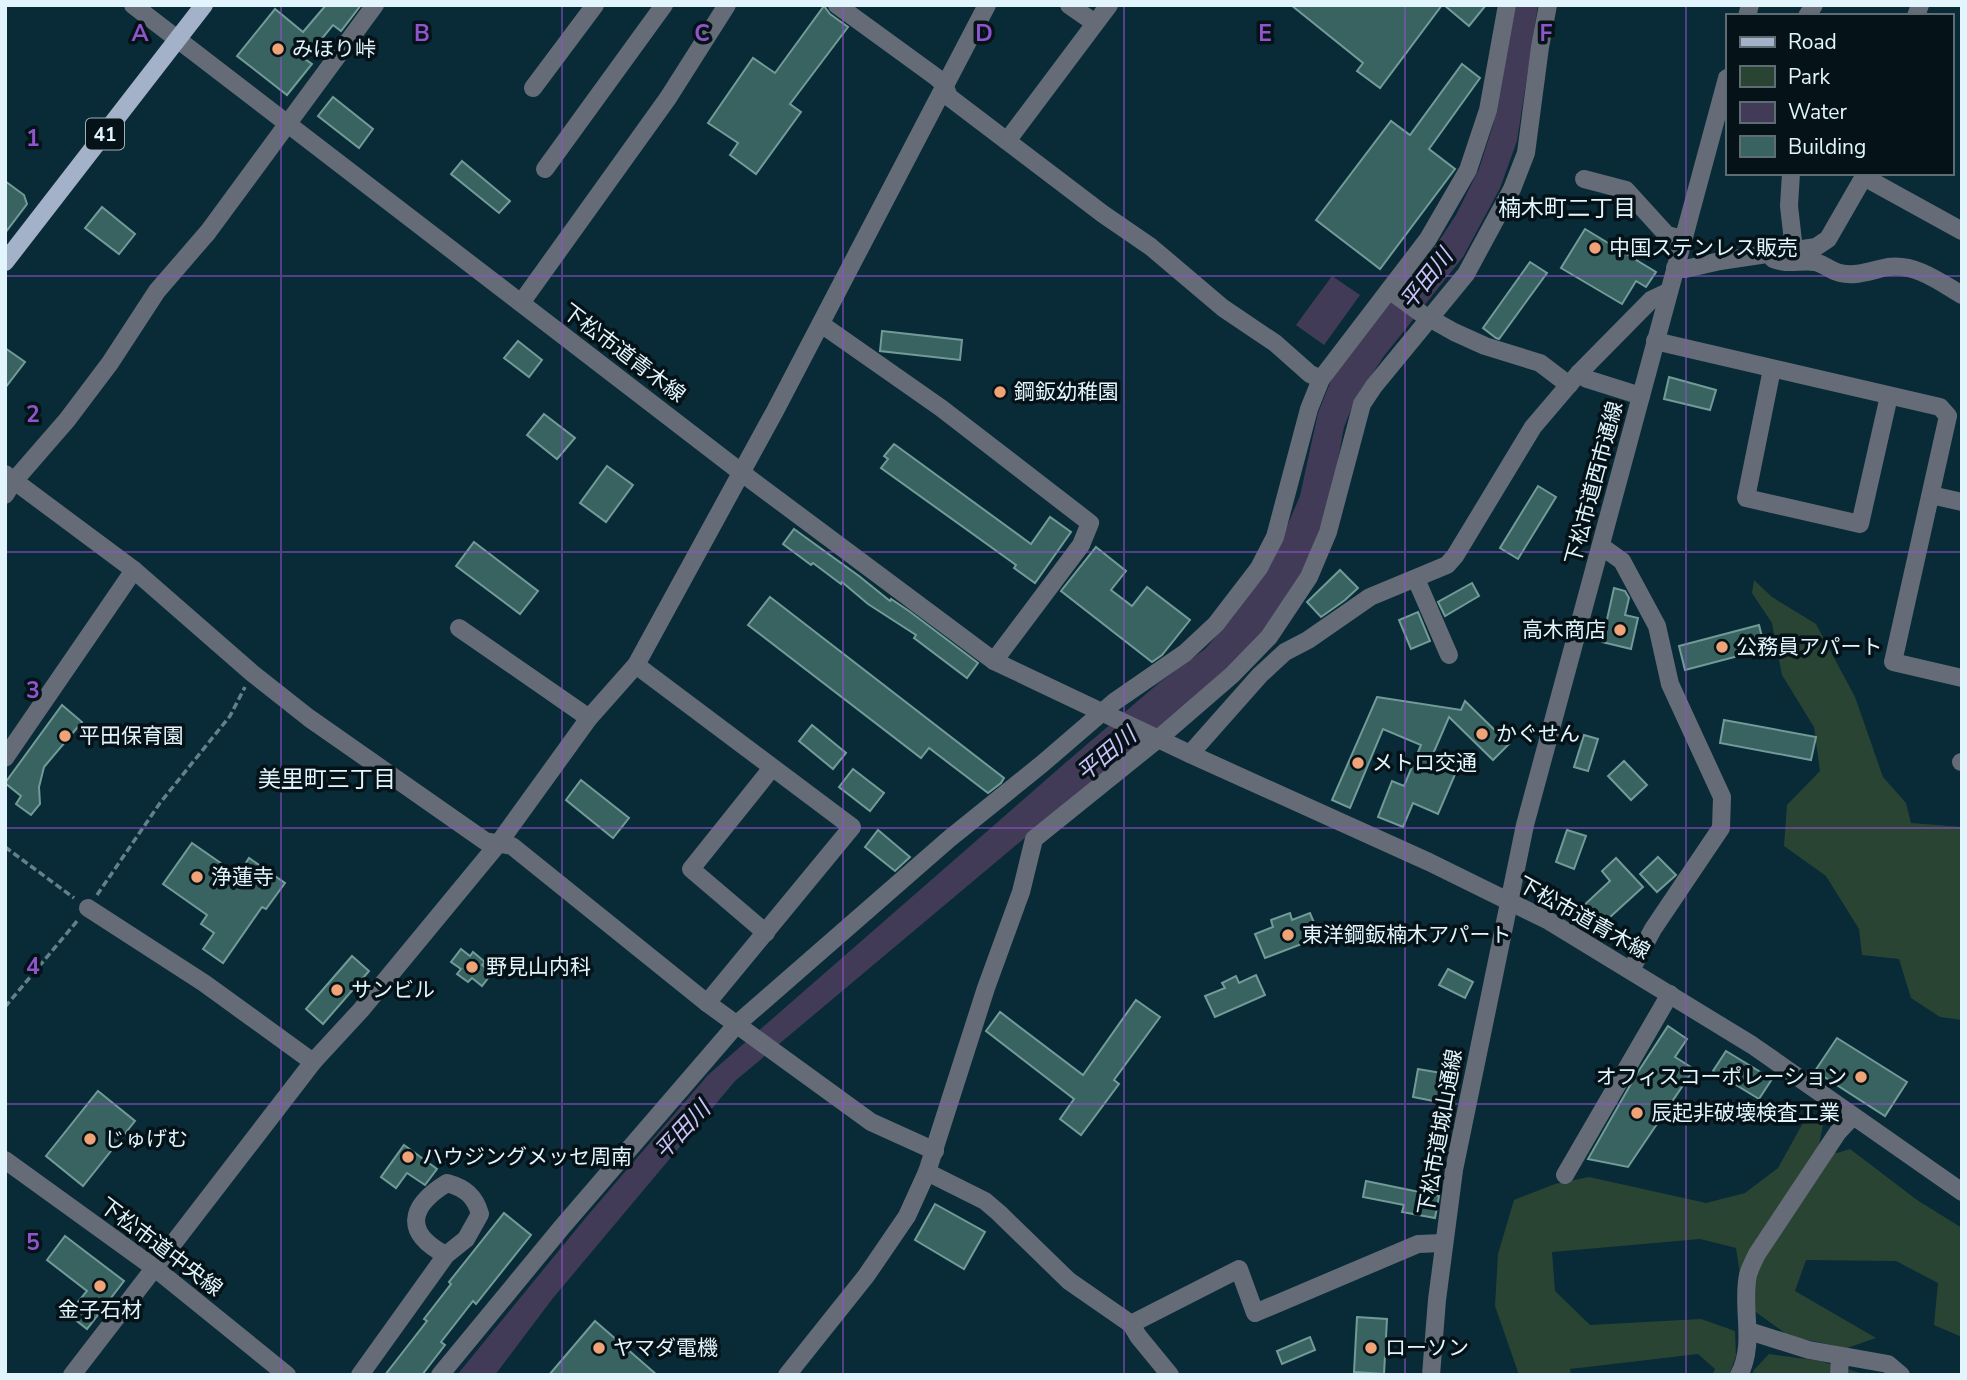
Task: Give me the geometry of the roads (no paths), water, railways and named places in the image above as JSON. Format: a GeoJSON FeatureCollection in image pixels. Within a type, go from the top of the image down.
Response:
{"type":"FeatureCollection","features":[{"type":"Feature","properties":{"kind":"main road","name":"41"},"geometry":{"type":"LineString","coordinates":[[5,262],[204,5]]}},
{"type":"Feature","properties":{"kind":"street","name":"下松市道青木線"},"geometry":{"type":"LineString","coordinates":[[133,5],[742,473],[994,661],[1509,901],[1670,993],[1752,1045],[1962,1192]]}},
{"type":"Feature","properties":{"kind":"street"},"geometry":{"type":"LineString","coordinates":[[375,5],[208,232],[157,290],[110,363],[67,420],[8,483],[134,570],[252,673],[320,726],[485,841],[512,846],[707,1003],[871,1122],[935,1152]]}},
{"type":"Feature","properties":{"kind":"street"},"geometry":{"type":"LineString","coordinates":[[533,88],[595,5]]}},
{"type":"Feature","properties":{"kind":"street"},"geometry":{"type":"LineString","coordinates":[[545,169],[664,5]]}},
{"type":"Feature","properties":{"kind":"street"},"geometry":{"type":"LineString","coordinates":[[521,303],[668,98],[727,5]]}},
{"type":"Feature","properties":{"kind":"street"},"geometry":{"type":"LineString","coordinates":[[837,5],[944,84],[949,97],[1102,214],[1151,247],[1223,308],[1275,342],[1310,374],[1321,379]]}},
{"type":"Feature","properties":{"kind":"street"},"geometry":{"type":"LineString","coordinates":[[72,1375],[313,1062],[361,1010],[498,844],[589,718],[635,665],[742,473],[987,5]]}},
{"type":"Feature","properties":{"kind":"street"},"geometry":{"type":"LineString","coordinates":[[1069,5],[1095,23]]}},
{"type":"Feature","properties":{"kind":"street"},"geometry":{"type":"LineString","coordinates":[[1007,141],[1109,5]]}},
{"type":"Feature","properties":{"kind":"street"},"geometry":{"type":"LineString","coordinates":[[440,1375],[562,1227],[740,1026],[949,839],[1185,653],[1216,624],[1259,568],[1275,537],[1309,409],[1321,379],[1392,292],[1428,239],[1468,170],[1488,110],[1507,5]]}},
{"type":"Feature","properties":{"kind":"street"},"geometry":{"type":"LineString","coordinates":[[787,1375],[866,1276],[907,1216],[935,1152],[986,988],[1021,892],[1034,839],[1232,675],[1269,637],[1309,577],[1328,532],[1362,404],[1425,316],[1466,274],[1512,189],[1526,153],[1539,47],[1548,5]]}},
{"type":"Feature","properties":{"kind":"street","name":"下松市道西市通線"},"geometry":{"type":"LineString","coordinates":[[1509,901],[1525,825],[1726,82]]}},
{"type":"Feature","properties":{"kind":"street"},"geometry":{"type":"LineString","coordinates":[[1791,175],[1788,206],[1794,250]]}},
{"type":"Feature","properties":{"kind":"street"},"geometry":{"type":"LineString","coordinates":[[1675,268],[1685,269],[1816,247],[1828,239],[1865,175],[1962,231]]}},
{"type":"Feature","properties":{"kind":"street"},"geometry":{"type":"LineString","coordinates":[[1584,178],[1626,190],[1667,235],[1683,239]]}},
{"type":"Feature","properties":{"kind":"street"},"geometry":{"type":"LineString","coordinates":[[1766,256],[1786,262],[1814,262],[1839,273],[1866,274],[1889,267],[1909,268],[1962,295]]}},
{"type":"Feature","properties":{"kind":"street"},"geometry":{"type":"LineString","coordinates":[[1392,292],[1425,316],[1485,346],[1540,363],[1574,379],[1587,379],[1640,396]]}},
{"type":"Feature","properties":{"kind":"street"},"geometry":{"type":"LineString","coordinates":[[1190,754],[1260,675],[1285,652],[1308,640],[1359,604],[1447,565],[1533,427],[1574,379],[1651,300],[1668,292]]}},
{"type":"Feature","properties":{"kind":"street"},"geometry":{"type":"LineString","coordinates":[[821,324],[941,408],[1090,523],[1081,545],[994,661]]}},
{"type":"Feature","properties":{"kind":"street"},"geometry":{"type":"LineString","coordinates":[[1655,341],[1940,407],[1948,416],[1893,662],[1962,678]]}},
{"type":"Feature","properties":{"kind":"street"},"geometry":{"type":"LineString","coordinates":[[1772,369],[1746,498],[1860,524],[1889,396]]}},
{"type":"Feature","properties":{"kind":"street"},"geometry":{"type":"LineString","coordinates":[[1931,495],[1962,502]]}},
{"type":"Feature","properties":{"kind":"street"},"geometry":{"type":"LineString","coordinates":[[1601,546],[1622,561],[1657,626],[1670,684],[1722,797],[1721,828],[1653,929],[1631,970]]}},
{"type":"Feature","properties":{"kind":"street"},"geometry":{"type":"LineString","coordinates":[[5,758],[134,570]]}},
{"type":"Feature","properties":{"kind":"street"},"geometry":{"type":"LineString","coordinates":[[1416,579],[1449,655]]}},
{"type":"Feature","properties":{"kind":"street"},"geometry":{"type":"LineString","coordinates":[[459,628],[589,718]]}},
{"type":"Feature","properties":{"kind":"street"},"geometry":{"type":"LineString","coordinates":[[635,665],[852,827],[707,1003]]}},
{"type":"Feature","properties":{"kind":"street"},"geometry":{"type":"LineString","coordinates":[[766,933],[691,869],[771,769]]}},
{"type":"Feature","properties":{"kind":"street","name":"下松市道城山通線"},"geometry":{"type":"LineString","coordinates":[[1431,1375],[1443,1243],[1454,1170],[1509,901]]}},
{"type":"Feature","properties":{"kind":"street"},"geometry":{"type":"LineString","coordinates":[[88,908],[204,983],[313,1062]]}},
{"type":"Feature","properties":{"kind":"street"},"geometry":{"type":"LineString","coordinates":[[1565,1175],[1670,993]]}},
{"type":"Feature","properties":{"kind":"street"},"geometry":{"type":"LineString","coordinates":[[1739,1375],[1744,1364],[1749,1331],[1748,1274],[1757,1254],[1838,1132],[1853,1116]]}},
{"type":"Feature","properties":{"kind":"street","name":"下松市道中央線"},"geometry":{"type":"LineString","coordinates":[[5,1160],[156,1269],[287,1375]]}},
{"type":"Feature","properties":{"kind":"street"},"geometry":{"type":"LineString","coordinates":[[927,1172],[985,1201],[1069,1281],[1131,1324],[1170,1375]]}},
{"type":"Feature","properties":{"kind":"street"},"geometry":{"type":"LineString","coordinates":[[1131,1324],[1239,1269],[1255,1313],[1418,1244],[1443,1243]]}},
{"type":"Feature","properties":{"kind":"street"},"geometry":{"type":"LineString","coordinates":[[360,1375],[446,1255]]}},
{"type":"Feature","properties":{"kind":"street"},"geometry":{"type":"LineString","coordinates":[[1749,1331],[1809,1350],[1840,1366],[1888,1364],[1901,1375]]}},
{"type":"Feature","properties":{"kind":"water","name":"平田川"},"geometry":{"type":"Polygon","coordinates":[[[1516,5],[1538,5],[1517,141],[1500,188],[1463,257],[1384,356],[1355,400],[1344,427],[1334,482],[1322,522],[1303,571],[1262,635],[1223,678],[1071,799],[735,1081],[553,1298],[495,1375],[457,1375],[588,1215],[708,1075],[1064,764],[1160,682],[1205,649],[1233,617],[1276,552],[1300,496],[1318,413],[1332,378],[1347,355],[1431,253],[1456,215],[1479,169],[1493,125],[1516,5]]]}},
{"type":"Feature","properties":{"kind":"water"},"geometry":{"type":"Polygon","coordinates":[[[1332,276],[1360,295],[1324,345],[1296,325],[1332,276]]]}},
{"type":"Feature","properties":{"kind":"place","name":"みほり峠"},"geometry":{"type":"Point","coordinates":[278,49]}},
{"type":"Feature","properties":{"kind":"place","name":"中国ステンレス販売"},"geometry":{"type":"Point","coordinates":[1595,248]}},
{"type":"Feature","properties":{"kind":"place","name":"鋼鈑幼稚園"},"geometry":{"type":"Point","coordinates":[1000,392]}},
{"type":"Feature","properties":{"kind":"place","name":"高木商店"},"geometry":{"type":"Point","coordinates":[1620,630]}},
{"type":"Feature","properties":{"kind":"place","name":"公務員アパート"},"geometry":{"type":"Point","coordinates":[1722,647]}},
{"type":"Feature","properties":{"kind":"place","name":"かぐせん"},"geometry":{"type":"Point","coordinates":[1482,734]}},
{"type":"Feature","properties":{"kind":"place","name":"平田保育園"},"geometry":{"type":"Point","coordinates":[65,736]}},
{"type":"Feature","properties":{"kind":"place","name":"メトロ交通"},"geometry":{"type":"Point","coordinates":[1358,763]}},
{"type":"Feature","properties":{"kind":"place","name":"浄蓮寺"},"geometry":{"type":"Point","coordinates":[197,877]}},
{"type":"Feature","properties":{"kind":"place","name":"東洋鋼鈑楠木アパート"},"geometry":{"type":"Point","coordinates":[1288,935]}},
{"type":"Feature","properties":{"kind":"place","name":"野見山内科"},"geometry":{"type":"Point","coordinates":[472,967]}},
{"type":"Feature","properties":{"kind":"place","name":"サンビル"},"geometry":{"type":"Point","coordinates":[337,990]}},
{"type":"Feature","properties":{"kind":"place","name":"オフィスコーポレーション"},"geometry":{"type":"Point","coordinates":[1861,1077]}},
{"type":"Feature","properties":{"kind":"place","name":"辰起非破壊検査工業"},"geometry":{"type":"Point","coordinates":[1637,1113]}},
{"type":"Feature","properties":{"kind":"place","name":"じゅげむ"},"geometry":{"type":"Point","coordinates":[90,1139]}},
{"type":"Feature","properties":{"kind":"place","name":"ハウジングメッセ周南"},"geometry":{"type":"Point","coordinates":[408,1157]}},
{"type":"Feature","properties":{"kind":"place","name":"金子石材"},"geometry":{"type":"Point","coordinates":[100,1286]}},
{"type":"Feature","properties":{"kind":"place","name":"ヤマダ電機"},"geometry":{"type":"Point","coordinates":[599,1348]}},
{"type":"Feature","properties":{"kind":"place","name":"ローソン"},"geometry":{"type":"Point","coordinates":[1371,1348]}},
{"type":"Feature","properties":{"kind":"district","name":"楠木町二丁目"},"geometry":{"type":"Point","coordinates":[1567,208]}},
{"type":"Feature","properties":{"kind":"district","name":"美里町三丁目"},"geometry":{"type":"Point","coordinates":[327,779]}}]}
